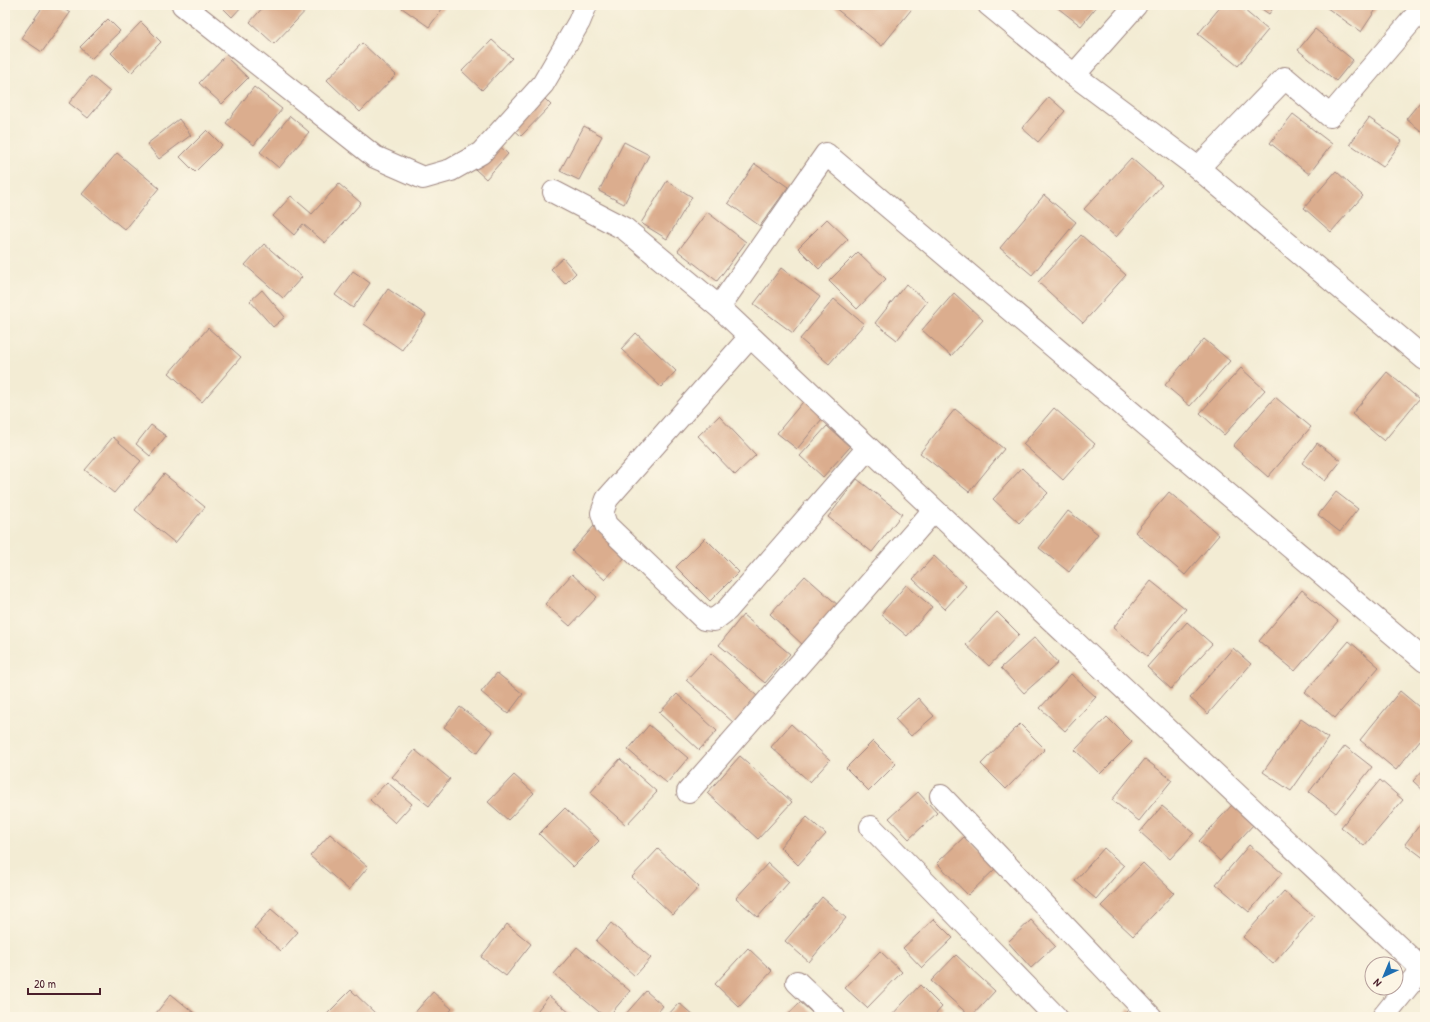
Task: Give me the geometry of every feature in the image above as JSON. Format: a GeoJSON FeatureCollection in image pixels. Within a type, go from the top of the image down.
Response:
{"type":"FeatureCollection","features":[{"type":"Feature","properties":{"kind":"street"},"geometry":{"type":"LineString","coordinates":[[183,5],[375,157],[423,178],[451,170],[481,153],[543,84],[579,22],[586,5]]}},
{"type":"Feature","properties":{"kind":"street"},"geometry":{"type":"LineString","coordinates":[[989,5],[1074,75],[1198,168],[1425,359]]}},
{"type":"Feature","properties":{"kind":"street"},"geometry":{"type":"LineString","coordinates":[[1074,75],[1136,5]]}},
{"type":"Feature","properties":{"kind":"street"},"geometry":{"type":"LineString","coordinates":[[1198,168],[1285,78],[1330,116],[1425,5]]}},
{"type":"Feature","properties":{"kind":"street"},"geometry":{"type":"LineString","coordinates":[[719,308],[826,154],[1425,661]]}},
{"type":"Feature","properties":{"kind":"street"},"geometry":{"type":"LineString","coordinates":[[554,192],[625,229],[719,308],[1423,967],[1383,1017]]}},
{"type":"Feature","properties":{"kind":"street"},"geometry":{"type":"LineString","coordinates":[[750,337],[607,499],[602,513],[606,525],[704,619],[714,620],[727,610],[868,448]]}},
{"type":"Feature","properties":{"kind":"street"},"geometry":{"type":"LineString","coordinates":[[688,792],[934,510]]}},
{"type":"Feature","properties":{"kind":"street"},"geometry":{"type":"LineString","coordinates":[[941,796],[1151,1017]]}},
{"type":"Feature","properties":{"kind":"street"},"geometry":{"type":"LineString","coordinates":[[872,827],[1056,1017]]}},
{"type":"Feature","properties":{"kind":"street"},"geometry":{"type":"LineString","coordinates":[[796,982],[834,1017]]}},
{"type":"Feature","properties":{"kind":"building"},"geometry":{"type":"Polygon","coordinates":[[[44,5],[58,5],[70,13],[42,52],[21,38],[44,5]]]}},
{"type":"Feature","properties":{"kind":"building"},"geometry":{"type":"Polygon","coordinates":[[[220,5],[243,5],[232,17],[220,5]]]}},
{"type":"Feature","properties":{"kind":"building"},"geometry":{"type":"Polygon","coordinates":[[[265,5],[311,5],[274,44],[250,22],[265,5]]]}},
{"type":"Feature","properties":{"kind":"building"},"geometry":{"type":"Polygon","coordinates":[[[404,5],[445,5],[429,27],[402,8],[404,5]]]}},
{"type":"Feature","properties":{"kind":"building"},"geometry":{"type":"Polygon","coordinates":[[[835,5],[915,5],[882,46],[834,7],[835,5]]]}},
{"type":"Feature","properties":{"kind":"building"},"geometry":{"type":"Polygon","coordinates":[[[1054,5],[1098,5],[1081,26],[1054,5]]]}},
{"type":"Feature","properties":{"kind":"building"},"geometry":{"type":"Polygon","coordinates":[[[1222,5],[1238,5],[1268,30],[1238,66],[1198,34],[1222,5]]]}},
{"type":"Feature","properties":{"kind":"building"},"geometry":{"type":"Polygon","coordinates":[[[1256,5],[1275,5],[1269,14],[1256,5]]]}},
{"type":"Feature","properties":{"kind":"building"},"geometry":{"type":"Polygon","coordinates":[[[1323,5],[1379,5],[1361,32],[1323,5]]]}},
{"type":"Feature","properties":{"kind":"building"},"geometry":{"type":"Polygon","coordinates":[[[108,19],[120,31],[91,59],[80,47],[108,19]]]}},
{"type":"Feature","properties":{"kind":"building"},"geometry":{"type":"Polygon","coordinates":[[[141,22],[161,42],[131,73],[111,53],[141,22]]]}},
{"type":"Feature","properties":{"kind":"building"},"geometry":{"type":"Polygon","coordinates":[[[1315,29],[1353,60],[1336,81],[1298,50],[1315,29]]]}},
{"type":"Feature","properties":{"kind":"building"},"geometry":{"type":"Polygon","coordinates":[[[492,40],[512,58],[482,90],[462,71],[492,40]]]}},
{"type":"Feature","properties":{"kind":"building"},"geometry":{"type":"Polygon","coordinates":[[[362,43],[396,75],[360,112],[327,80],[362,43]]]}},
{"type":"Feature","properties":{"kind":"building"},"geometry":{"type":"Polygon","coordinates":[[[225,56],[248,78],[222,104],[199,83],[225,56]]]}},
{"type":"Feature","properties":{"kind":"building"},"geometry":{"type":"Polygon","coordinates":[[[91,76],[110,92],[88,118],[69,103],[91,76]]]}},
{"type":"Feature","properties":{"kind":"building"},"geometry":{"type":"Polygon","coordinates":[[[254,87],[282,109],[254,145],[226,123],[254,87]]]}},
{"type":"Feature","properties":{"kind":"building"},"geometry":{"type":"Polygon","coordinates":[[[537,91],[551,105],[521,136],[506,122],[537,91]]]}},
{"type":"Feature","properties":{"kind":"building"},"geometry":{"type":"Polygon","coordinates":[[[1425,96],[1425,134],[1406,119],[1425,96]]]}},
{"type":"Feature","properties":{"kind":"building"},"geometry":{"type":"Polygon","coordinates":[[[1049,97],[1065,111],[1038,142],[1022,128],[1049,97]]]}},
{"type":"Feature","properties":{"kind":"building"},"geometry":{"type":"Polygon","coordinates":[[[1293,114],[1332,144],[1309,174],[1270,143],[1293,114]]]}},
{"type":"Feature","properties":{"kind":"building"},"geometry":{"type":"Polygon","coordinates":[[[290,116],[309,132],[279,168],[260,152],[290,116]]]}},
{"type":"Feature","properties":{"kind":"building"},"geometry":{"type":"Polygon","coordinates":[[[1369,118],[1402,141],[1383,167],[1350,144],[1369,118]]]}},
{"type":"Feature","properties":{"kind":"building"},"geometry":{"type":"Polygon","coordinates":[[[179,119],[191,135],[159,159],[147,144],[179,119]]]}},
{"type":"Feature","properties":{"kind":"building"},"geometry":{"type":"Polygon","coordinates":[[[584,126],[602,136],[579,180],[560,171],[584,126]]]}},
{"type":"Feature","properties":{"kind":"building"},"geometry":{"type":"Polygon","coordinates":[[[207,130],[222,145],[195,172],[180,157],[207,130]]]}},
{"type":"Feature","properties":{"kind":"building"},"geometry":{"type":"Polygon","coordinates":[[[488,135],[508,154],[486,179],[465,160],[488,135]]]}},
{"type":"Feature","properties":{"kind":"building"},"geometry":{"type":"Polygon","coordinates":[[[624,142],[649,155],[624,204],[599,191],[624,142]]]}},
{"type":"Feature","properties":{"kind":"building"},"geometry":{"type":"Polygon","coordinates":[[[117,153],[159,188],[125,230],[82,194],[117,153]]]}},
{"type":"Feature","properties":{"kind":"building"},"geometry":{"type":"Polygon","coordinates":[[[1131,158],[1162,185],[1116,237],[1084,209],[1131,158]]]}},
{"type":"Feature","properties":{"kind":"building"},"geometry":{"type":"Polygon","coordinates":[[[755,164],[788,187],[760,226],[728,203],[755,164]]]}},
{"type":"Feature","properties":{"kind":"building"},"geometry":{"type":"Polygon","coordinates":[[[1336,171],[1363,196],[1331,232],[1304,208],[1336,171]]]}},
{"type":"Feature","properties":{"kind":"building"},"geometry":{"type":"Polygon","coordinates":[[[667,181],[692,197],[667,239],[641,223],[667,181]]]}},
{"type":"Feature","properties":{"kind":"building"},"geometry":{"type":"Polygon","coordinates":[[[339,184],[361,203],[325,243],[303,224],[294,235],[273,216],[291,196],[312,214],[339,184]]]}},
{"type":"Feature","properties":{"kind":"building"},"geometry":{"type":"Polygon","coordinates":[[[1044,195],[1076,222],[1032,275],[1000,248],[1044,195]]]}},
{"type":"Feature","properties":{"kind":"building"},"geometry":{"type":"Polygon","coordinates":[[[707,212],[746,242],[717,281],[678,251],[707,212]]]}},
{"type":"Feature","properties":{"kind":"building"},"geometry":{"type":"Polygon","coordinates":[[[827,219],[848,239],[819,269],[798,248],[827,219]]]}},
{"type":"Feature","properties":{"kind":"building"},"geometry":{"type":"Polygon","coordinates":[[[1081,235],[1126,275],[1083,323],[1038,282],[1081,235]]]}},
{"type":"Feature","properties":{"kind":"building"},"geometry":{"type":"Polygon","coordinates":[[[264,244],[302,277],[283,298],[245,265],[264,244]]]}},
{"type":"Feature","properties":{"kind":"building"},"geometry":{"type":"Polygon","coordinates":[[[858,252],[886,279],[857,309],[829,281],[858,252]]]}},
{"type":"Feature","properties":{"kind":"building"},"geometry":{"type":"Polygon","coordinates":[[[563,258],[576,273],[565,284],[551,269],[563,258]]]}},
{"type":"Feature","properties":{"kind":"building"},"geometry":{"type":"Polygon","coordinates":[[[781,268],[820,297],[793,333],[754,304],[781,268]]]}},
{"type":"Feature","properties":{"kind":"building"},"geometry":{"type":"Polygon","coordinates":[[[353,271],[370,283],[353,308],[335,295],[353,271]]]}},
{"type":"Feature","properties":{"kind":"building"},"geometry":{"type":"Polygon","coordinates":[[[906,284],[927,302],[897,340],[875,323],[906,284]]]}},
{"type":"Feature","properties":{"kind":"building"},"geometry":{"type":"Polygon","coordinates":[[[388,289],[426,315],[402,350],[364,324],[388,289]]]}},
{"type":"Feature","properties":{"kind":"building"},"geometry":{"type":"Polygon","coordinates":[[[262,290],[285,317],[273,327],[250,301],[262,290]]]}},
{"type":"Feature","properties":{"kind":"building"},"geometry":{"type":"Polygon","coordinates":[[[954,293],[983,320],[951,356],[922,330],[954,293]]]}},
{"type":"Feature","properties":{"kind":"building"},"geometry":{"type":"Polygon","coordinates":[[[834,299],[864,324],[829,364],[800,339],[834,299]]]}},
{"type":"Feature","properties":{"kind":"building"},"geometry":{"type":"Polygon","coordinates":[[[208,328],[241,357],[202,402],[169,373],[208,328]]]}},
{"type":"Feature","properties":{"kind":"building"},"geometry":{"type":"Polygon","coordinates":[[[636,333],[676,371],[661,387],[621,349],[636,333]]]}},
{"type":"Feature","properties":{"kind":"building"},"geometry":{"type":"Polygon","coordinates":[[[1204,339],[1230,361],[1190,406],[1165,385],[1204,339]]]}},
{"type":"Feature","properties":{"kind":"building"},"geometry":{"type":"Polygon","coordinates":[[[1241,368],[1265,390],[1224,435],[1200,413],[1241,368]]]}},
{"type":"Feature","properties":{"kind":"building"},"geometry":{"type":"Polygon","coordinates":[[[1387,372],[1419,399],[1384,441],[1352,414],[1387,372]]]}},
{"type":"Feature","properties":{"kind":"building"},"geometry":{"type":"Polygon","coordinates":[[[807,397],[827,413],[797,449],[777,433],[807,397]]]}},
{"type":"Feature","properties":{"kind":"building"},"geometry":{"type":"Polygon","coordinates":[[[1275,397],[1311,427],[1268,477],[1233,446],[1275,397]]]}},
{"type":"Feature","properties":{"kind":"building"},"geometry":{"type":"Polygon","coordinates":[[[1054,408],[1095,444],[1063,480],[1023,444],[1054,408]]]}},
{"type":"Feature","properties":{"kind":"building"},"geometry":{"type":"Polygon","coordinates":[[[955,409],[1004,449],[969,492],[920,453],[955,409]]]}},
{"type":"Feature","properties":{"kind":"building"},"geometry":{"type":"Polygon","coordinates":[[[719,416],[756,455],[735,475],[698,436],[719,416]]]}},
{"type":"Feature","properties":{"kind":"building"},"geometry":{"type":"Polygon","coordinates":[[[151,425],[166,436],[150,456],[136,444],[151,425]]]}},
{"type":"Feature","properties":{"kind":"building"},"geometry":{"type":"Polygon","coordinates":[[[827,426],[850,447],[823,477],[800,456],[827,426]]]}},
{"type":"Feature","properties":{"kind":"building"},"geometry":{"type":"Polygon","coordinates":[[[113,437],[141,461],[114,493],[85,470],[113,437]]]}},
{"type":"Feature","properties":{"kind":"building"},"geometry":{"type":"Polygon","coordinates":[[[1317,443],[1341,461],[1325,481],[1302,463],[1317,443]]]}},
{"type":"Feature","properties":{"kind":"building"},"geometry":{"type":"Polygon","coordinates":[[[1022,468],[1048,493],[1019,523],[993,499],[1022,468]]]}},
{"type":"Feature","properties":{"kind":"building"},"geometry":{"type":"Polygon","coordinates":[[[164,474],[205,507],[175,543],[135,510],[164,474]]]}},
{"type":"Feature","properties":{"kind":"building"},"geometry":{"type":"Polygon","coordinates":[[[857,479],[902,514],[872,552],[828,517],[857,479]]]}},
{"type":"Feature","properties":{"kind":"building"},"geometry":{"type":"Polygon","coordinates":[[[1169,492],[1219,535],[1185,575],[1135,532],[1169,492]]]}},
{"type":"Feature","properties":{"kind":"building"},"geometry":{"type":"Polygon","coordinates":[[[1336,492],[1358,509],[1340,532],[1318,515],[1336,492]]]}},
{"type":"Feature","properties":{"kind":"building"},"geometry":{"type":"Polygon","coordinates":[[[1068,511],[1098,534],[1069,572],[1039,548],[1068,511]]]}},
{"type":"Feature","properties":{"kind":"building"},"geometry":{"type":"Polygon","coordinates":[[[594,526],[627,555],[605,580],[572,551],[594,526]]]}},
{"type":"Feature","properties":{"kind":"building"},"geometry":{"type":"Polygon","coordinates":[[[705,538],[739,572],[710,601],[676,567],[705,538]]]}},
{"type":"Feature","properties":{"kind":"building"},"geometry":{"type":"Polygon","coordinates":[[[934,556],[966,586],[945,609],[913,579],[934,556]]]}},
{"type":"Feature","properties":{"kind":"building"},"geometry":{"type":"Polygon","coordinates":[[[572,574],[597,597],[570,626],[545,604],[572,574]]]}},
{"type":"Feature","properties":{"kind":"building"},"geometry":{"type":"Polygon","coordinates":[[[805,576],[839,606],[804,646],[770,614],[805,576]]]}},
{"type":"Feature","properties":{"kind":"building"},"geometry":{"type":"Polygon","coordinates":[[[1151,581],[1186,609],[1147,656],[1113,628],[1151,581]]]}},
{"type":"Feature","properties":{"kind":"building"},"geometry":{"type":"Polygon","coordinates":[[[906,585],[932,607],[907,636],[881,614],[906,585]]]}},
{"type":"Feature","properties":{"kind":"building"},"geometry":{"type":"Polygon","coordinates":[[[1302,590],[1338,621],[1295,671],[1259,641],[1302,590]]]}},
{"type":"Feature","properties":{"kind":"building"},"geometry":{"type":"Polygon","coordinates":[[[997,612],[1019,634],[989,666],[966,645],[997,612]]]}},
{"type":"Feature","properties":{"kind":"building"},"geometry":{"type":"Polygon","coordinates":[[[743,615],[790,654],[765,683],[719,645],[743,615]]]}},
{"type":"Feature","properties":{"kind":"building"},"geometry":{"type":"Polygon","coordinates":[[[1187,622],[1212,644],[1171,689],[1147,667],[1187,622]]]}},
{"type":"Feature","properties":{"kind":"building"},"geometry":{"type":"Polygon","coordinates":[[[1035,637],[1058,663],[1024,693],[1001,668],[1035,637]]]}},
{"type":"Feature","properties":{"kind":"building"},"geometry":{"type":"Polygon","coordinates":[[[1349,641],[1379,667],[1335,718],[1305,692],[1349,641]]]}},
{"type":"Feature","properties":{"kind":"building"},"geometry":{"type":"Polygon","coordinates":[[[1233,648],[1251,664],[1208,714],[1190,698],[1233,648]]]}},
{"type":"Feature","properties":{"kind":"building"},"geometry":{"type":"Polygon","coordinates":[[[711,653],[759,698],[735,724],[686,680],[711,653]]]}},
{"type":"Feature","properties":{"kind":"building"},"geometry":{"type":"Polygon","coordinates":[[[497,673],[523,694],[508,714],[481,692],[497,673]]]}},
{"type":"Feature","properties":{"kind":"building"},"geometry":{"type":"Polygon","coordinates":[[[1071,674],[1096,697],[1065,731],[1040,708],[1071,674]]]}},
{"type":"Feature","properties":{"kind":"building"},"geometry":{"type":"Polygon","coordinates":[[[1400,691],[1425,712],[1425,734],[1396,770],[1360,740],[1400,691]]]}},
{"type":"Feature","properties":{"kind":"building"},"geometry":{"type":"Polygon","coordinates":[[[677,694],[717,731],[699,750],[659,713],[677,694]]]}},
{"type":"Feature","properties":{"kind":"building"},"geometry":{"type":"Polygon","coordinates":[[[918,698],[934,716],[911,736],[895,719],[918,698]]]}},
{"type":"Feature","properties":{"kind":"building"},"geometry":{"type":"Polygon","coordinates":[[[460,707],[493,732],[477,753],[444,727],[460,707]]]}},
{"type":"Feature","properties":{"kind":"building"},"geometry":{"type":"Polygon","coordinates":[[[1107,717],[1132,742],[1100,774],[1075,750],[1107,717]]]}},
{"type":"Feature","properties":{"kind":"building"},"geometry":{"type":"Polygon","coordinates":[[[1301,719],[1328,738],[1291,791],[1263,772],[1301,719]]]}},
{"type":"Feature","properties":{"kind":"building"},"geometry":{"type":"Polygon","coordinates":[[[791,724],[830,760],[810,782],[771,747],[791,724]]]}},
{"type":"Feature","properties":{"kind":"building"},"geometry":{"type":"Polygon","coordinates":[[[1020,724],[1045,749],[1006,789],[981,764],[1020,724]]]}},
{"type":"Feature","properties":{"kind":"building"},"geometry":{"type":"Polygon","coordinates":[[[649,725],[688,758],[667,783],[628,750],[649,725]]]}},
{"type":"Feature","properties":{"kind":"building"},"geometry":{"type":"Polygon","coordinates":[[[873,741],[896,764],[869,791],[846,768],[873,741]]]}},
{"type":"Feature","properties":{"kind":"building"},"geometry":{"type":"Polygon","coordinates":[[[1345,746],[1372,767],[1336,813],[1309,792],[1345,746]]]}},
{"type":"Feature","properties":{"kind":"building"},"geometry":{"type":"Polygon","coordinates":[[[415,750],[450,779],[429,806],[392,777],[415,750]]]}},
{"type":"Feature","properties":{"kind":"building"},"geometry":{"type":"Polygon","coordinates":[[[740,756],[792,802],[758,839],[707,793],[740,756]]]}},
{"type":"Feature","properties":{"kind":"building"},"geometry":{"type":"Polygon","coordinates":[[[620,759],[657,792],[626,825],[590,793],[620,759]]]}},
{"type":"Feature","properties":{"kind":"building"},"geometry":{"type":"Polygon","coordinates":[[[1145,759],[1172,780],[1139,821],[1112,800],[1145,759]]]}},
{"type":"Feature","properties":{"kind":"building"},"geometry":{"type":"Polygon","coordinates":[[[1425,768],[1425,792],[1413,781],[1425,768]]]}},
{"type":"Feature","properties":{"kind":"building"},"geometry":{"type":"Polygon","coordinates":[[[514,775],[534,793],[508,820],[488,802],[514,775]]]}},
{"type":"Feature","properties":{"kind":"building"},"geometry":{"type":"Polygon","coordinates":[[[1380,780],[1403,800],[1364,846],[1341,827],[1380,780]]]}},
{"type":"Feature","properties":{"kind":"building"},"geometry":{"type":"Polygon","coordinates":[[[387,782],[412,804],[395,823],[370,800],[387,782]]]}},
{"type":"Feature","properties":{"kind":"building"},"geometry":{"type":"Polygon","coordinates":[[[918,792],[937,813],[909,839],[889,818],[918,792]]]}},
{"type":"Feature","properties":{"kind":"building"},"geometry":{"type":"Polygon","coordinates":[[[1233,804],[1254,824],[1220,861],[1199,841],[1233,804]]]}},
{"type":"Feature","properties":{"kind":"building"},"geometry":{"type":"Polygon","coordinates":[[[1162,806],[1194,833],[1170,859],[1140,832],[1162,806]]]}},
{"type":"Feature","properties":{"kind":"building"},"geometry":{"type":"Polygon","coordinates":[[[565,808],[599,841],[573,867],[539,834],[565,808]]]}},
{"type":"Feature","properties":{"kind":"building"},"geometry":{"type":"Polygon","coordinates":[[[807,817],[826,834],[798,865],[780,847],[807,817]]]}},
{"type":"Feature","properties":{"kind":"building"},"geometry":{"type":"Polygon","coordinates":[[[1425,818],[1425,859],[1405,844],[1425,818]]]}},
{"type":"Feature","properties":{"kind":"building"},"geometry":{"type":"Polygon","coordinates":[[[330,834],[368,867],[349,890],[310,856],[330,834]]]}},
{"type":"Feature","properties":{"kind":"building"},"geometry":{"type":"Polygon","coordinates":[[[966,835],[997,867],[968,895],[937,863],[966,835]]]}},
{"type":"Feature","properties":{"kind":"building"},"geometry":{"type":"Polygon","coordinates":[[[1249,845],[1282,873],[1249,912],[1216,884],[1249,845]]]}},
{"type":"Feature","properties":{"kind":"building"},"geometry":{"type":"Polygon","coordinates":[[[1104,848],[1124,866],[1096,899],[1075,881],[1104,848]]]}},
{"type":"Feature","properties":{"kind":"building"},"geometry":{"type":"Polygon","coordinates":[[[658,849],[699,887],[673,915],[632,877],[658,849]]]}},
{"type":"Feature","properties":{"kind":"building"},"geometry":{"type":"Polygon","coordinates":[[[768,863],[789,882],[758,917],[736,898],[768,863]]]}},
{"type":"Feature","properties":{"kind":"building"},"geometry":{"type":"Polygon","coordinates":[[[1143,863],[1174,893],[1133,936],[1101,906],[1143,863]]]}},
{"type":"Feature","properties":{"kind":"building"},"geometry":{"type":"Polygon","coordinates":[[[1284,891],[1314,917],[1273,964],[1243,937],[1284,891]]]}},
{"type":"Feature","properties":{"kind":"building"},"geometry":{"type":"Polygon","coordinates":[[[822,897],[846,918],[809,962],[785,941],[822,897]]]}},
{"type":"Feature","properties":{"kind":"building"},"geometry":{"type":"Polygon","coordinates":[[[271,909],[298,932],[281,951],[254,928],[271,909]]]}},
{"type":"Feature","properties":{"kind":"building"},"geometry":{"type":"Polygon","coordinates":[[[934,919],[953,938],[922,968],[903,948],[934,919]]]}},
{"type":"Feature","properties":{"kind":"building"},"geometry":{"type":"Polygon","coordinates":[[[1031,920],[1055,946],[1031,968],[1008,942],[1031,920]]]}},
{"type":"Feature","properties":{"kind":"building"},"geometry":{"type":"Polygon","coordinates":[[[611,923],[651,958],[635,976],[596,941],[611,923]]]}},
{"type":"Feature","properties":{"kind":"building"},"geometry":{"type":"Polygon","coordinates":[[[507,924],[531,944],[506,976],[481,957],[507,924]]]}},
{"type":"Feature","properties":{"kind":"building"},"geometry":{"type":"Polygon","coordinates":[[[577,947],[630,991],[608,1017],[605,1017],[554,974],[577,947]]]}},
{"type":"Feature","properties":{"kind":"building"},"geometry":{"type":"Polygon","coordinates":[[[748,948],[772,971],[739,1007],[715,984],[748,948]]]}},
{"type":"Feature","properties":{"kind":"building"},"geometry":{"type":"Polygon","coordinates":[[[880,951],[902,972],[867,1008],[845,988],[880,951]]]}},
{"type":"Feature","properties":{"kind":"building"},"geometry":{"type":"Polygon","coordinates":[[[956,955],[995,991],[971,1017],[931,981],[956,955]]]}},
{"type":"Feature","properties":{"kind":"building"},"geometry":{"type":"Polygon","coordinates":[[[920,985],[942,1007],[933,1017],[890,1017],[920,985]]]}},
{"type":"Feature","properties":{"kind":"building"},"geometry":{"type":"Polygon","coordinates":[[[351,990],[377,1015],[375,1017],[324,1017],[351,990]]]}},
{"type":"Feature","properties":{"kind":"building"},"geometry":{"type":"Polygon","coordinates":[[[646,991],[663,1006],[654,1017],[623,1017],[646,991]]]}},
{"type":"Feature","properties":{"kind":"building"},"geometry":{"type":"Polygon","coordinates":[[[433,992],[452,1009],[445,1017],[411,1017],[433,992]]]}},
{"type":"Feature","properties":{"kind":"building"},"geometry":{"type":"Polygon","coordinates":[[[171,994],[194,1013],[190,1017],[153,1017],[171,994]]]}},
{"type":"Feature","properties":{"kind":"building"},"geometry":{"type":"Polygon","coordinates":[[[549,996],[575,1017],[537,1017],[534,1015],[549,996]]]}},
{"type":"Feature","properties":{"kind":"building"},"geometry":{"type":"Polygon","coordinates":[[[800,1002],[817,1017],[786,1017],[800,1002]]]}},
{"type":"Feature","properties":{"kind":"building"},"geometry":{"type":"Polygon","coordinates":[[[679,1003],[695,1017],[666,1017],[679,1003]]]}},
{"type":"Feature","properties":{"kind":"building"},"geometry":{"type":"Polygon","coordinates":[[[1129,1009],[1137,1017],[1121,1017],[1129,1009]]]}}]}
